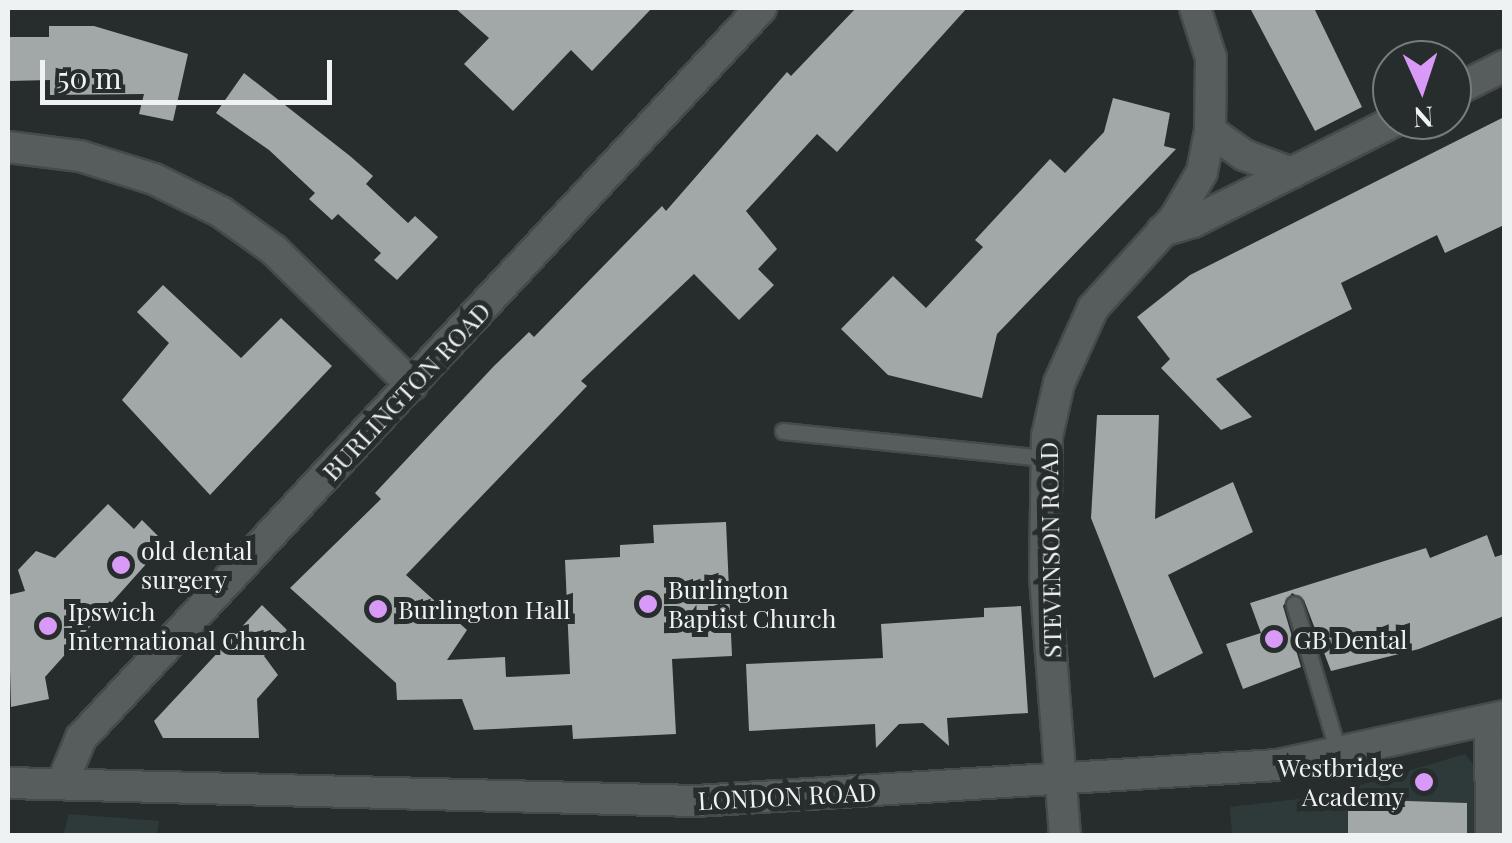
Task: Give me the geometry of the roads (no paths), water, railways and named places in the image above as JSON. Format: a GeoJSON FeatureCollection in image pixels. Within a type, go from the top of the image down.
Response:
{"type":"FeatureCollection","features":[{"type":"Feature","properties":{"kind":"street","name":"STEVENSON ROAD"},"geometry":{"type":"LineString","coordinates":[[1064,836],[1058,783],[1044,458],[1055,400],[1080,332],[1106,290],[1192,193],[1210,131],[1211,58],[1196,8]]}},
{"type":"Feature","properties":{"kind":"street","name":"BURLINGTON ROAD"},"geometry":{"type":"LineString","coordinates":[[62,781],[81,738],[412,385],[754,10]]}},
{"type":"Feature","properties":{"kind":"street"},"geometry":{"type":"LineString","coordinates":[[1472,82],[1504,66]]}},
{"type":"Feature","properties":{"kind":"street"},"geometry":{"type":"LineString","coordinates":[[1210,131],[1244,156],[1292,173]]}},
{"type":"Feature","properties":{"kind":"street"},"geometry":{"type":"LineString","coordinates":[[1162,230],[1193,222],[1372,133]]}},
{"type":"Feature","properties":{"kind":"street"},"geometry":{"type":"LineString","coordinates":[[8,147],[80,156],[154,180],[221,212],[274,250],[412,385]]}},
{"type":"Feature","properties":{"kind":"street"},"geometry":{"type":"LineString","coordinates":[[1491,836],[1497,718]]}},
{"type":"Feature","properties":{"kind":"street","name":"LONDON ROAD"},"geometry":{"type":"LineString","coordinates":[[8,783],[62,781],[696,802],[1058,783],[1339,755],[1497,718]]}},
{"type":"Feature","properties":{"kind":"lane"},"geometry":{"type":"LineString","coordinates":[[783,431],[1044,458]]}},
{"type":"Feature","properties":{"kind":"lane"},"geometry":{"type":"LineString","coordinates":[[1294,604],[1339,755]]}},
{"type":"Feature","properties":{"kind":"place","name":"old dental surgery"},"geometry":{"type":"Point","coordinates":[121,565]}},
{"type":"Feature","properties":{"kind":"place","name":"Burlington Baptist Church"},"geometry":{"type":"Point","coordinates":[648,604]}},
{"type":"Feature","properties":{"kind":"place","name":"Burlington Hall"},"geometry":{"type":"Point","coordinates":[378,609]}},
{"type":"Feature","properties":{"kind":"place","name":"Ipswich International Church"},"geometry":{"type":"Point","coordinates":[48,626]}},
{"type":"Feature","properties":{"kind":"place","name":"GB Dental"},"geometry":{"type":"Point","coordinates":[1274,639]}},
{"type":"Feature","properties":{"kind":"place","name":"Westbridge Academy"},"geometry":{"type":"Point","coordinates":[1424,782]}}]}
